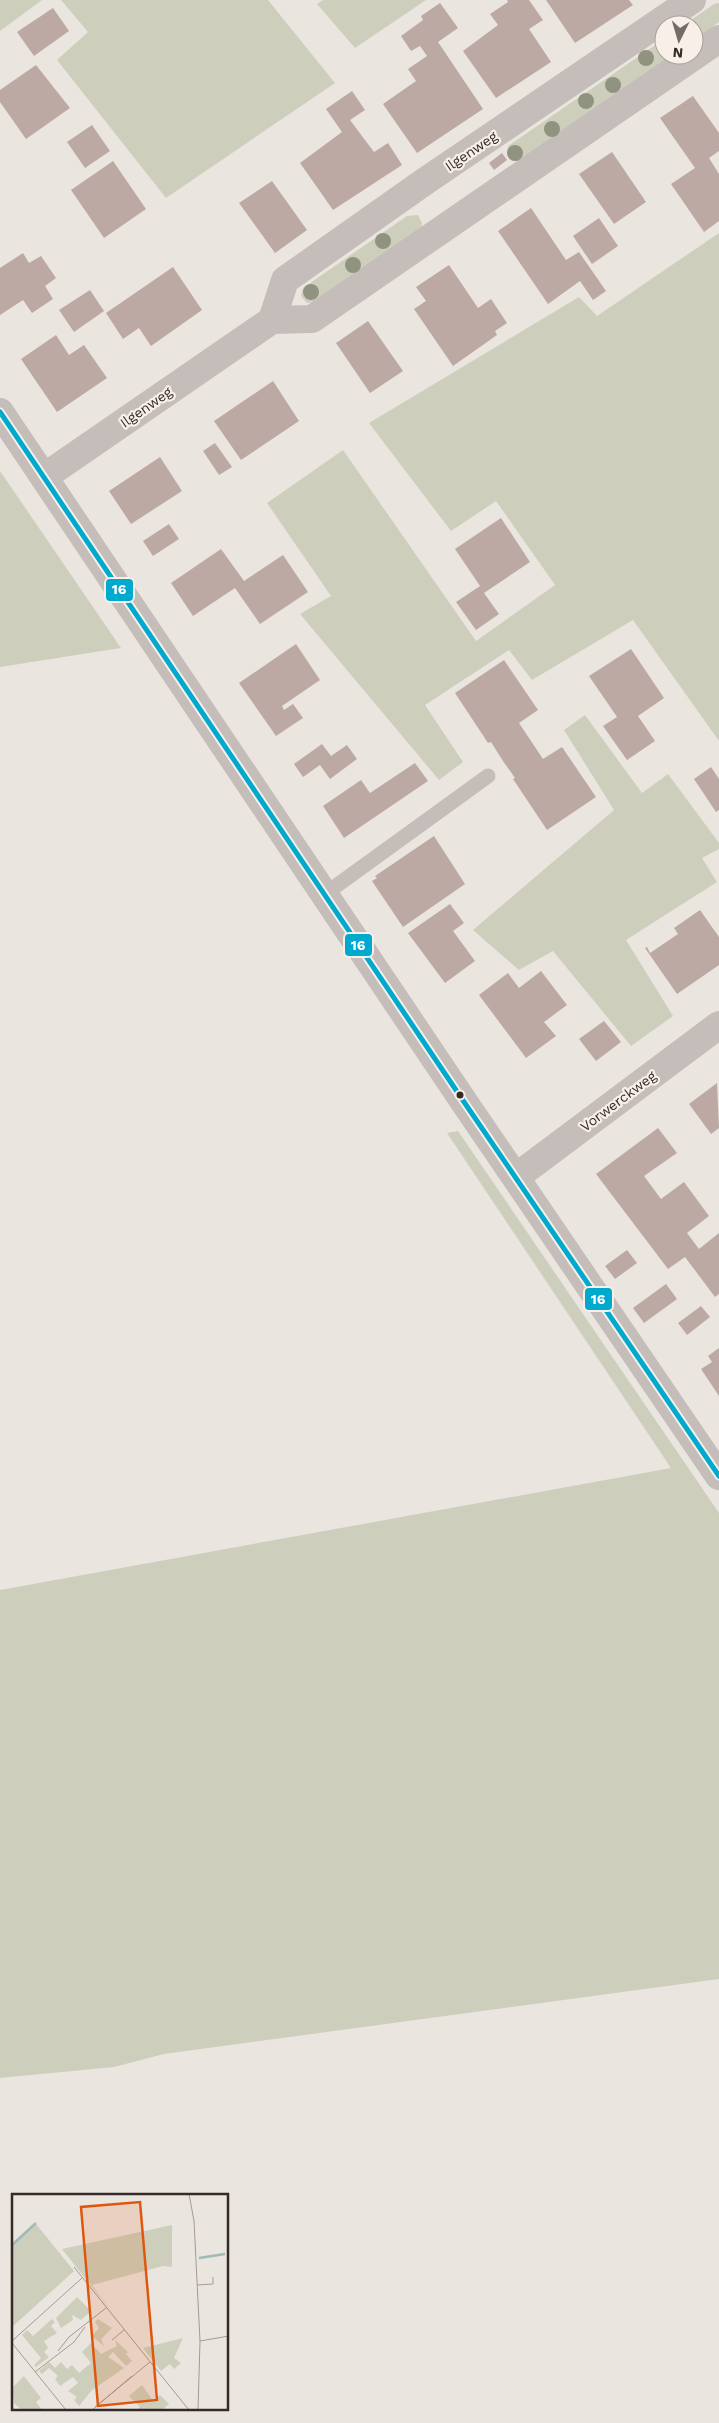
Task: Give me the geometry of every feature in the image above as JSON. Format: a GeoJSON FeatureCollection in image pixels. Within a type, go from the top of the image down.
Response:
{"type":"FeatureCollection","features":[{"type":"Feature","properties":{"kind":"street","name":"Ilgenweg"},"geometry":{"type":"LineString","coordinates":[[44,477],[272,320],[285,280],[424,182],[692,0]]}},
{"type":"Feature","properties":{"kind":"street"},"geometry":{"type":"LineString","coordinates":[[272,320],[312,319],[719,39]]}},
{"type":"Feature","properties":{"kind":"street"},"geometry":{"type":"LineString","coordinates":[[0,412],[719,1476]]}},
{"type":"Feature","properties":{"kind":"street","name":"Vorwerckweg"},"geometry":{"type":"LineString","coordinates":[[516,1177],[719,1025]]}},
{"type":"Feature","properties":{"kind":"lane"},"geometry":{"type":"LineString","coordinates":[[326,894],[488,776]]}},
{"type":"Feature","properties":{"kind":"green space"},"geometry":{"type":"Polygon","coordinates":[[[0,0],[42,0],[0,31],[0,0]]]}},
{"type":"Feature","properties":{"kind":"green space"},"geometry":{"type":"Polygon","coordinates":[[[61,0],[268,0],[335,83],[166,198],[57,60],[88,32],[61,0]]]}},
{"type":"Feature","properties":{"kind":"green space"},"geometry":{"type":"Polygon","coordinates":[[[323,0],[426,0],[355,48],[317,4],[323,0]]]}},
{"type":"Feature","properties":{"kind":"green space"},"geometry":{"type":"Polygon","coordinates":[[[719,3],[719,22],[704,33],[704,15],[698,15],[714,4],[719,3]]]}},
{"type":"Feature","properties":{"kind":"green space"},"geometry":{"type":"Polygon","coordinates":[[[654,46],[654,65],[658,65],[521,161],[512,161],[507,154],[508,146],[654,46]]]}},
{"type":"Feature","properties":{"kind":"green space"},"geometry":{"type":"Polygon","coordinates":[[[418,215],[422,223],[421,231],[315,302],[307,303],[301,296],[303,288],[407,216],[418,215]]]}},
{"type":"Feature","properties":{"kind":"green space"},"geometry":{"type":"Polygon","coordinates":[[[719,233],[719,741],[633,620],[532,680],[509,650],[425,705],[463,762],[439,780],[300,614],[331,596],[267,503],[343,450],[476,641],[555,585],[496,501],[451,531],[369,423],[579,297],[597,316],[719,233]]]}},
{"type":"Feature","properties":{"kind":"green space"},"geometry":{"type":"Polygon","coordinates":[[[0,471],[121,648],[0,667],[0,471]]]}},
{"type":"Feature","properties":{"kind":"green space"},"geometry":{"type":"Polygon","coordinates":[[[585,715],[642,793],[668,774],[719,843],[719,849],[702,858],[717,882],[626,940],[673,1016],[631,1046],[553,951],[519,970],[473,930],[614,810],[564,730],[585,715]]]}},
{"type":"Feature","properties":{"kind":"green space"},"geometry":{"type":"Polygon","coordinates":[[[458,1131],[719,1513],[719,1979],[164,2054],[114,2067],[0,2078],[0,1590],[671,1468],[447,1133],[458,1131]]]}},
{"type":"Feature","properties":{"kind":"building"},"geometry":{"type":"Polygon","coordinates":[[[507,0],[529,0],[543,20],[529,29],[551,62],[496,98],[463,51],[498,25],[490,14],[508,2],[507,0]]]}},
{"type":"Feature","properties":{"kind":"building"},"geometry":{"type":"Polygon","coordinates":[[[546,0],[629,0],[633,5],[575,43],[546,0]]]}},
{"type":"Feature","properties":{"kind":"building"},"geometry":{"type":"Polygon","coordinates":[[[440,3],[458,28],[438,42],[483,109],[417,153],[383,104],[416,81],[408,69],[427,56],[420,46],[411,51],[401,36],[423,20],[421,16],[440,3]]]}},
{"type":"Feature","properties":{"kind":"building"},"geometry":{"type":"Polygon","coordinates":[[[53,8],[69,31],[34,56],[17,32],[53,8]]]}},
{"type":"Feature","properties":{"kind":"building"},"geometry":{"type":"Polygon","coordinates":[[[36,65],[70,108],[26,139],[0,102],[0,90],[36,65]]]}},
{"type":"Feature","properties":{"kind":"building"},"geometry":{"type":"Polygon","coordinates":[[[352,91],[365,110],[350,120],[374,152],[388,143],[402,165],[333,210],[300,163],[342,132],[326,109],[352,91]]]}},
{"type":"Feature","properties":{"kind":"building"},"geometry":{"type":"Polygon","coordinates":[[[693,96],[719,133],[719,151],[709,158],[719,174],[719,221],[704,232],[671,184],[695,168],[660,118],[693,96]]]}},
{"type":"Feature","properties":{"kind":"building"},"geometry":{"type":"Polygon","coordinates":[[[92,125],[110,151],[85,168],[67,142],[92,125]]]}},
{"type":"Feature","properties":{"kind":"building"},"geometry":{"type":"Polygon","coordinates":[[[612,152],[646,202],[614,224],[579,174],[612,152]]]}},
{"type":"Feature","properties":{"kind":"building"},"geometry":{"type":"Polygon","coordinates":[[[502,153],[507,160],[494,170],[489,163],[502,153]]]}},
{"type":"Feature","properties":{"kind":"building"},"geometry":{"type":"Polygon","coordinates":[[[113,161],[146,209],[104,238],[71,190],[113,161]]]}},
{"type":"Feature","properties":{"kind":"building"},"geometry":{"type":"Polygon","coordinates":[[[272,181],[307,230],[275,253],[239,203],[272,181]]]}},
{"type":"Feature","properties":{"kind":"building"},"geometry":{"type":"Polygon","coordinates":[[[531,208],[566,260],[579,252],[606,291],[593,300],[580,281],[548,304],[498,231],[531,208]]]}},
{"type":"Feature","properties":{"kind":"building"},"geometry":{"type":"Polygon","coordinates":[[[599,218],[618,246],[592,264],[573,236],[599,218]]]}},
{"type":"Feature","properties":{"kind":"building"},"geometry":{"type":"Polygon","coordinates":[[[23,253],[29,263],[41,256],[56,278],[45,286],[53,299],[32,313],[23,300],[0,315],[0,268],[23,253]]]}},
{"type":"Feature","properties":{"kind":"building"},"geometry":{"type":"Polygon","coordinates":[[[449,265],[478,308],[491,299],[507,323],[495,331],[497,335],[453,366],[414,309],[426,301],[416,287],[449,265]]]}},
{"type":"Feature","properties":{"kind":"building"},"geometry":{"type":"Polygon","coordinates":[[[173,267],[202,310],[151,346],[139,328],[123,339],[106,313],[173,267]]]}},
{"type":"Feature","properties":{"kind":"building"},"geometry":{"type":"Polygon","coordinates":[[[90,290],[104,311],[74,332],[59,310],[90,290]]]}},
{"type":"Feature","properties":{"kind":"building"},"geometry":{"type":"Polygon","coordinates":[[[368,321],[403,371],[370,393],[336,343],[368,321]]]}},
{"type":"Feature","properties":{"kind":"building"},"geometry":{"type":"Polygon","coordinates":[[[56,335],[69,355],[84,345],[107,378],[57,412],[21,359],[56,335]]]}},
{"type":"Feature","properties":{"kind":"building"},"geometry":{"type":"Polygon","coordinates":[[[273,381],[299,421],[241,460],[214,421],[273,381]]]}},
{"type":"Feature","properties":{"kind":"building"},"geometry":{"type":"Polygon","coordinates":[[[215,443],[232,467],[219,475],[203,451],[215,443]]]}},
{"type":"Feature","properties":{"kind":"building"},"geometry":{"type":"Polygon","coordinates":[[[160,457],[182,491],[131,524],[109,491],[160,457]]]}},
{"type":"Feature","properties":{"kind":"building"},"geometry":{"type":"Polygon","coordinates":[[[501,518],[530,562],[484,593],[499,614],[476,630],[456,602],[480,586],[455,549],[501,518]]]}},
{"type":"Feature","properties":{"kind":"building"},"geometry":{"type":"Polygon","coordinates":[[[169,524],[179,539],[153,556],[143,541],[169,524]]]}},
{"type":"Feature","properties":{"kind":"building"},"geometry":{"type":"Polygon","coordinates":[[[221,549],[244,581],[283,555],[308,592],[260,624],[235,588],[193,616],[171,583],[221,549]]]}},
{"type":"Feature","properties":{"kind":"building"},"geometry":{"type":"Polygon","coordinates":[[[296,644],[320,680],[282,706],[284,710],[293,704],[303,718],[276,736],[239,683],[296,644]]]}},
{"type":"Feature","properties":{"kind":"building"},"geometry":{"type":"Polygon","coordinates":[[[631,649],[664,698],[638,716],[655,741],[627,760],[603,726],[617,717],[589,676],[631,649]]]}},
{"type":"Feature","properties":{"kind":"building"},"geometry":{"type":"Polygon","coordinates":[[[504,660],[538,710],[519,723],[543,759],[562,747],[596,797],[547,830],[491,742],[488,743],[455,693],[504,660]]]}},
{"type":"Feature","properties":{"kind":"building"},"geometry":{"type":"Polygon","coordinates":[[[322,744],[331,756],[347,745],[357,759],[330,779],[320,765],[303,777],[294,764],[322,744]]]}},
{"type":"Feature","properties":{"kind":"building"},"geometry":{"type":"Polygon","coordinates":[[[415,763],[428,781],[344,838],[323,806],[361,780],[370,793],[415,763]]]}},
{"type":"Feature","properties":{"kind":"building"},"geometry":{"type":"Polygon","coordinates":[[[711,767],[719,779],[719,810],[716,812],[694,779],[711,767]]]}},
{"type":"Feature","properties":{"kind":"building"},"geometry":{"type":"Polygon","coordinates":[[[434,836],[465,884],[403,927],[372,881],[377,878],[375,876],[434,836]]]}},
{"type":"Feature","properties":{"kind":"building"},"geometry":{"type":"Polygon","coordinates":[[[450,904],[464,923],[453,931],[475,961],[445,983],[408,933],[450,904]]]}},
{"type":"Feature","properties":{"kind":"building"},"geometry":{"type":"Polygon","coordinates":[[[700,910],[719,937],[719,965],[677,994],[645,948],[647,947],[650,953],[678,934],[674,928],[700,910]]]}},
{"type":"Feature","properties":{"kind":"building"},"geometry":{"type":"Polygon","coordinates":[[[541,971],[567,1005],[544,1022],[556,1036],[526,1058],[479,995],[508,973],[519,988],[541,971]]]}},
{"type":"Feature","properties":{"kind":"building"},"geometry":{"type":"Polygon","coordinates":[[[604,1021],[621,1042],[596,1061],[579,1039],[604,1021]]]}},
{"type":"Feature","properties":{"kind":"building"},"geometry":{"type":"Polygon","coordinates":[[[717,1083],[719,1128],[711,1134],[689,1104],[717,1083]]]}},
{"type":"Feature","properties":{"kind":"building"},"geometry":{"type":"Polygon","coordinates":[[[658,1128],[677,1153],[644,1176],[661,1199],[684,1182],[709,1216],[687,1233],[699,1249],[719,1233],[719,1294],[715,1297],[685,1257],[668,1269],[596,1174],[658,1128]]]}},
{"type":"Feature","properties":{"kind":"building"},"geometry":{"type":"Polygon","coordinates":[[[627,1250],[637,1263],[615,1279],[605,1266],[627,1250]]]}},
{"type":"Feature","properties":{"kind":"building"},"geometry":{"type":"Polygon","coordinates":[[[666,1284],[677,1299],[644,1323],[633,1308],[666,1284]]]}},
{"type":"Feature","properties":{"kind":"building"},"geometry":{"type":"Polygon","coordinates":[[[701,1306],[710,1317],[687,1335],[678,1323],[701,1306]]]}},
{"type":"Feature","properties":{"kind":"building"},"geometry":{"type":"Polygon","coordinates":[[[719,1348],[719,1396],[701,1369],[712,1362],[708,1356],[719,1348]]]}},
{"type":"Feature","properties":{"kind":"transit line","name":"16"},"geometry":{"type":"LineString","coordinates":[[0,412],[462,1099],[719,1476]]}}]}
